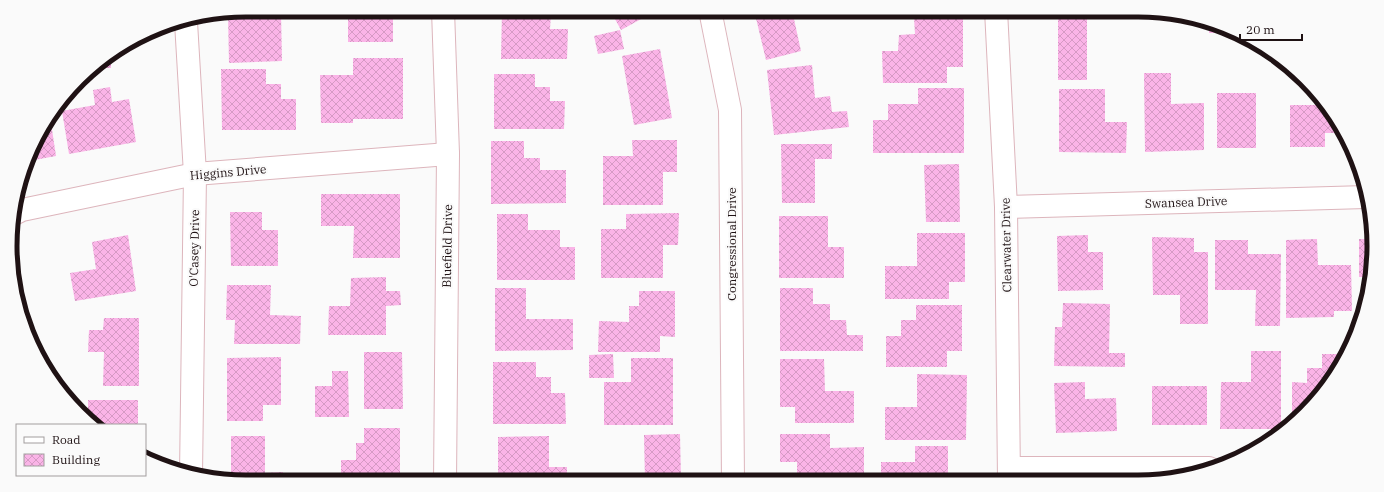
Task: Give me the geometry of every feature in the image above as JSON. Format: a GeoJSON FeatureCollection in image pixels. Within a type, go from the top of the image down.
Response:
{"type":"FeatureCollection","features":[{"type":"Feature","properties":{"kind":"street","name":"Bluefield Drive"},"geometry":{"type":"LineString","coordinates":[[443,17],[448,154],[445,475]]}},
{"type":"Feature","properties":{"kind":"street","name":"Congressional Drive"},"geometry":{"type":"LineString","coordinates":[[711,17],[730,110],[733,475]]}},
{"type":"Feature","properties":{"kind":"street","name":"Clearwater Drive"},"geometry":{"type":"LineString","coordinates":[[996,17],[1006,207],[1009,474]]}},
{"type":"Feature","properties":{"kind":"street","name":"O'Casey Drive"},"geometry":{"type":"LineString","coordinates":[[186,25],[195,174],[191,468]]}},
{"type":"Feature","properties":{"kind":"street","name":"Higgins Drive"},"geometry":{"type":"LineString","coordinates":[[20,211],[195,174],[448,154]]}},
{"type":"Feature","properties":{"kind":"street","name":"Swansea Drive"},"geometry":{"type":"LineString","coordinates":[[1006,207],[1362,197]]}},
{"type":"Feature","properties":{"kind":"street"},"geometry":{"type":"LineString","coordinates":[[1009,474],[1192,469]]}},
{"type":"Feature","properties":{"kind":"building"},"geometry":{"type":"Polygon","coordinates":[[[228,17],[281,17],[282,61],[229,63],[228,17]]]}},
{"type":"Feature","properties":{"kind":"building"},"geometry":{"type":"Polygon","coordinates":[[[348,17],[393,17],[393,42],[348,42],[348,17]]]}},
{"type":"Feature","properties":{"kind":"building"},"geometry":{"type":"Polygon","coordinates":[[[502,17],[551,17],[550,29],[568,29],[567,59],[501,59],[502,17]]]}},
{"type":"Feature","properties":{"kind":"building"},"geometry":{"type":"Polygon","coordinates":[[[614,17],[645,17],[621,30],[614,17]]]}},
{"type":"Feature","properties":{"kind":"building"},"geometry":{"type":"Polygon","coordinates":[[[756,17],[794,17],[801,51],[766,60],[756,17]]]}},
{"type":"Feature","properties":{"kind":"building"},"geometry":{"type":"Polygon","coordinates":[[[1058,17],[1087,17],[1087,80],[1058,80],[1058,17]]]}},
{"type":"Feature","properties":{"kind":"building"},"geometry":{"type":"Polygon","coordinates":[[[914,18],[963,18],[963,67],[947,67],[947,83],[883,83],[882,51],[898,51],[899,35],[915,34],[914,18]]]}},
{"type":"Feature","properties":{"kind":"building"},"geometry":{"type":"Polygon","coordinates":[[[1209,28],[1223,33],[1209,33],[1209,28]]]}},
{"type":"Feature","properties":{"kind":"building"},"geometry":{"type":"Polygon","coordinates":[[[620,30],[624,49],[598,54],[594,36],[620,30]]]}},
{"type":"Feature","properties":{"kind":"building"},"geometry":{"type":"Polygon","coordinates":[[[660,49],[672,118],[634,125],[622,56],[660,49]]]}},
{"type":"Feature","properties":{"kind":"building"},"geometry":{"type":"Polygon","coordinates":[[[353,58],[403,58],[403,119],[353,119],[353,123],[321,123],[320,75],[353,75],[353,58]]]}},
{"type":"Feature","properties":{"kind":"building"},"geometry":{"type":"Polygon","coordinates":[[[111,61],[111,68],[102,68],[111,61]]]}},
{"type":"Feature","properties":{"kind":"building"},"geometry":{"type":"Polygon","coordinates":[[[812,65],[815,98],[830,96],[832,112],[847,111],[849,127],[774,135],[767,70],[812,65]]]}},
{"type":"Feature","properties":{"kind":"building"},"geometry":{"type":"Polygon","coordinates":[[[221,69],[266,69],[266,84],[281,84],[281,99],[296,99],[296,130],[222,130],[221,69]]]}},
{"type":"Feature","properties":{"kind":"building"},"geometry":{"type":"Polygon","coordinates":[[[1144,73],[1171,73],[1171,104],[1204,103],[1204,150],[1145,152],[1144,73]]]}},
{"type":"Feature","properties":{"kind":"building"},"geometry":{"type":"Polygon","coordinates":[[[494,74],[535,74],[535,87],[550,87],[550,101],[565,101],[564,129],[494,129],[494,74]]]}},
{"type":"Feature","properties":{"kind":"building"},"geometry":{"type":"Polygon","coordinates":[[[110,87],[112,102],[129,99],[136,142],[69,154],[62,111],[95,105],[93,90],[110,87]]]}},
{"type":"Feature","properties":{"kind":"building"},"geometry":{"type":"Polygon","coordinates":[[[918,88],[964,88],[964,153],[873,153],[873,120],[888,120],[888,104],[918,104],[918,88]]]}},
{"type":"Feature","properties":{"kind":"building"},"geometry":{"type":"Polygon","coordinates":[[[1059,89],[1105,89],[1105,122],[1127,122],[1126,153],[1059,152],[1059,89]]]}},
{"type":"Feature","properties":{"kind":"building"},"geometry":{"type":"Polygon","coordinates":[[[1217,93],[1256,93],[1256,148],[1217,148],[1217,93]]]}},
{"type":"Feature","properties":{"kind":"building"},"geometry":{"type":"Polygon","coordinates":[[[1290,105],[1318,105],[1337,133],[1325,133],[1325,147],[1290,147],[1290,105]]]}},
{"type":"Feature","properties":{"kind":"building"},"geometry":{"type":"Polygon","coordinates":[[[51,126],[56,156],[33,160],[51,126]]]}},
{"type":"Feature","properties":{"kind":"building"},"geometry":{"type":"Polygon","coordinates":[[[632,140],[677,140],[677,172],[663,172],[663,205],[603,205],[603,156],[633,156],[632,140]]]}},
{"type":"Feature","properties":{"kind":"building"},"geometry":{"type":"Polygon","coordinates":[[[491,141],[524,141],[524,158],[540,158],[540,170],[566,170],[566,203],[491,204],[491,141]]]}},
{"type":"Feature","properties":{"kind":"building"},"geometry":{"type":"Polygon","coordinates":[[[781,144],[832,144],[832,159],[815,159],[815,203],[782,203],[781,144]]]}},
{"type":"Feature","properties":{"kind":"building"},"geometry":{"type":"Polygon","coordinates":[[[959,164],[960,222],[926,222],[924,165],[959,164]]]}},
{"type":"Feature","properties":{"kind":"building"},"geometry":{"type":"Polygon","coordinates":[[[321,194],[400,194],[400,258],[353,258],[354,226],[321,226],[321,194]]]}},
{"type":"Feature","properties":{"kind":"building"},"geometry":{"type":"Polygon","coordinates":[[[230,212],[262,212],[262,230],[278,230],[278,266],[231,266],[230,212]]]}},
{"type":"Feature","properties":{"kind":"building"},"geometry":{"type":"Polygon","coordinates":[[[679,213],[678,245],[663,245],[663,278],[601,278],[601,229],[626,229],[626,214],[679,213]]]}},
{"type":"Feature","properties":{"kind":"building"},"geometry":{"type":"Polygon","coordinates":[[[497,214],[528,214],[528,230],[560,230],[560,247],[575,247],[575,280],[497,280],[497,214]]]}},
{"type":"Feature","properties":{"kind":"building"},"geometry":{"type":"Polygon","coordinates":[[[779,216],[828,216],[828,247],[844,247],[844,278],[779,278],[779,216]]]}},
{"type":"Feature","properties":{"kind":"building"},"geometry":{"type":"Polygon","coordinates":[[[917,233],[965,233],[965,282],[949,282],[949,299],[885,299],[885,266],[917,266],[917,233]]]}},
{"type":"Feature","properties":{"kind":"building"},"geometry":{"type":"Polygon","coordinates":[[[128,235],[136,291],[75,301],[70,273],[96,269],[92,242],[128,235]]]}},
{"type":"Feature","properties":{"kind":"building"},"geometry":{"type":"Polygon","coordinates":[[[1088,235],[1088,252],[1103,252],[1103,290],[1058,291],[1057,236],[1088,235]]]}},
{"type":"Feature","properties":{"kind":"building"},"geometry":{"type":"Polygon","coordinates":[[[1152,237],[1194,238],[1194,252],[1208,252],[1208,324],[1180,324],[1180,295],[1153,295],[1152,237]]]}},
{"type":"Feature","properties":{"kind":"building"},"geometry":{"type":"Polygon","coordinates":[[[1317,239],[1318,265],[1351,265],[1352,311],[1334,311],[1334,317],[1286,318],[1286,240],[1317,239]]]}},
{"type":"Feature","properties":{"kind":"building"},"geometry":{"type":"Polygon","coordinates":[[[1359,239],[1367,239],[1367,261],[1365,277],[1359,277],[1359,239]]]}},
{"type":"Feature","properties":{"kind":"building"},"geometry":{"type":"Polygon","coordinates":[[[1215,240],[1248,240],[1248,254],[1281,254],[1280,326],[1255,326],[1256,290],[1215,290],[1215,240]]]}},
{"type":"Feature","properties":{"kind":"building"},"geometry":{"type":"Polygon","coordinates":[[[386,277],[386,291],[400,291],[401,305],[386,306],[386,335],[328,335],[329,306],[350,306],[351,278],[386,277]]]}},
{"type":"Feature","properties":{"kind":"building"},"geometry":{"type":"Polygon","coordinates":[[[227,285],[271,285],[270,315],[301,316],[300,344],[234,344],[235,320],[226,320],[227,285]]]}},
{"type":"Feature","properties":{"kind":"building"},"geometry":{"type":"Polygon","coordinates":[[[495,288],[526,288],[526,319],[573,319],[573,350],[495,351],[495,288]]]}},
{"type":"Feature","properties":{"kind":"building"},"geometry":{"type":"Polygon","coordinates":[[[780,288],[813,288],[813,304],[830,304],[830,320],[846,320],[847,335],[863,335],[863,351],[780,351],[780,288]]]}},
{"type":"Feature","properties":{"kind":"building"},"geometry":{"type":"Polygon","coordinates":[[[639,291],[675,291],[675,337],[660,336],[660,352],[598,352],[599,321],[629,322],[629,306],[639,306],[639,291]]]}},
{"type":"Feature","properties":{"kind":"building"},"geometry":{"type":"Polygon","coordinates":[[[1063,303],[1110,304],[1109,353],[1125,353],[1125,367],[1054,366],[1055,327],[1062,327],[1063,303]]]}},
{"type":"Feature","properties":{"kind":"building"},"geometry":{"type":"Polygon","coordinates":[[[916,305],[962,305],[962,351],[947,351],[947,367],[886,367],[886,336],[901,336],[901,320],[916,320],[916,305]]]}},
{"type":"Feature","properties":{"kind":"building"},"geometry":{"type":"Polygon","coordinates":[[[104,318],[139,318],[139,386],[103,386],[104,352],[88,352],[89,330],[103,330],[104,318]]]}},
{"type":"Feature","properties":{"kind":"building"},"geometry":{"type":"Polygon","coordinates":[[[1251,351],[1281,351],[1281,425],[1276,429],[1220,429],[1221,382],[1251,382],[1251,351]]]}},
{"type":"Feature","properties":{"kind":"building"},"geometry":{"type":"Polygon","coordinates":[[[364,352],[402,352],[403,409],[364,409],[364,352]]]}},
{"type":"Feature","properties":{"kind":"building"},"geometry":{"type":"Polygon","coordinates":[[[613,354],[614,378],[589,378],[589,355],[613,354]]]}},
{"type":"Feature","properties":{"kind":"building"},"geometry":{"type":"Polygon","coordinates":[[[1322,354],[1339,354],[1320,385],[1292,415],[1292,382],[1307,383],[1307,368],[1322,368],[1322,354]]]}},
{"type":"Feature","properties":{"kind":"building"},"geometry":{"type":"Polygon","coordinates":[[[281,357],[281,405],[263,405],[263,421],[227,421],[227,358],[281,357]]]}},
{"type":"Feature","properties":{"kind":"building"},"geometry":{"type":"Polygon","coordinates":[[[631,358],[673,358],[673,425],[604,425],[604,382],[631,382],[631,358]]]}},
{"type":"Feature","properties":{"kind":"building"},"geometry":{"type":"Polygon","coordinates":[[[780,359],[824,359],[825,391],[854,391],[854,423],[795,423],[795,407],[780,407],[780,359]]]}},
{"type":"Feature","properties":{"kind":"building"},"geometry":{"type":"Polygon","coordinates":[[[493,362],[536,362],[536,377],[551,377],[551,393],[565,393],[566,424],[493,424],[493,362]]]}},
{"type":"Feature","properties":{"kind":"building"},"geometry":{"type":"Polygon","coordinates":[[[332,371],[348,371],[349,417],[315,417],[315,386],[332,386],[332,371]]]}},
{"type":"Feature","properties":{"kind":"building"},"geometry":{"type":"Polygon","coordinates":[[[917,374],[967,375],[966,440],[885,440],[885,407],[917,407],[917,374]]]}},
{"type":"Feature","properties":{"kind":"building"},"geometry":{"type":"Polygon","coordinates":[[[1085,382],[1085,399],[1116,398],[1117,431],[1056,433],[1054,383],[1085,382]]]}},
{"type":"Feature","properties":{"kind":"building"},"geometry":{"type":"Polygon","coordinates":[[[1152,386],[1207,386],[1207,425],[1152,425],[1152,386]]]}},
{"type":"Feature","properties":{"kind":"building"},"geometry":{"type":"Polygon","coordinates":[[[88,400],[138,400],[138,424],[102,424],[88,412],[88,400]]]}},
{"type":"Feature","properties":{"kind":"building"},"geometry":{"type":"Polygon","coordinates":[[[364,428],[400,428],[400,475],[341,475],[341,460],[356,460],[356,443],[364,443],[364,428]]]}},
{"type":"Feature","properties":{"kind":"building"},"geometry":{"type":"Polygon","coordinates":[[[680,434],[681,475],[645,475],[644,435],[680,434]]]}},
{"type":"Feature","properties":{"kind":"building"},"geometry":{"type":"Polygon","coordinates":[[[780,434],[830,434],[830,448],[864,447],[864,475],[797,475],[797,462],[780,462],[780,434]]]}},
{"type":"Feature","properties":{"kind":"building"},"geometry":{"type":"Polygon","coordinates":[[[231,436],[265,436],[265,473],[283,472],[283,475],[231,475],[231,436]]]}},
{"type":"Feature","properties":{"kind":"building"},"geometry":{"type":"Polygon","coordinates":[[[549,436],[549,467],[567,467],[567,475],[498,475],[498,437],[549,436]]]}},
{"type":"Feature","properties":{"kind":"building"},"geometry":{"type":"Polygon","coordinates":[[[915,446],[948,446],[948,475],[881,475],[881,462],[915,462],[915,446]]]}}]}
